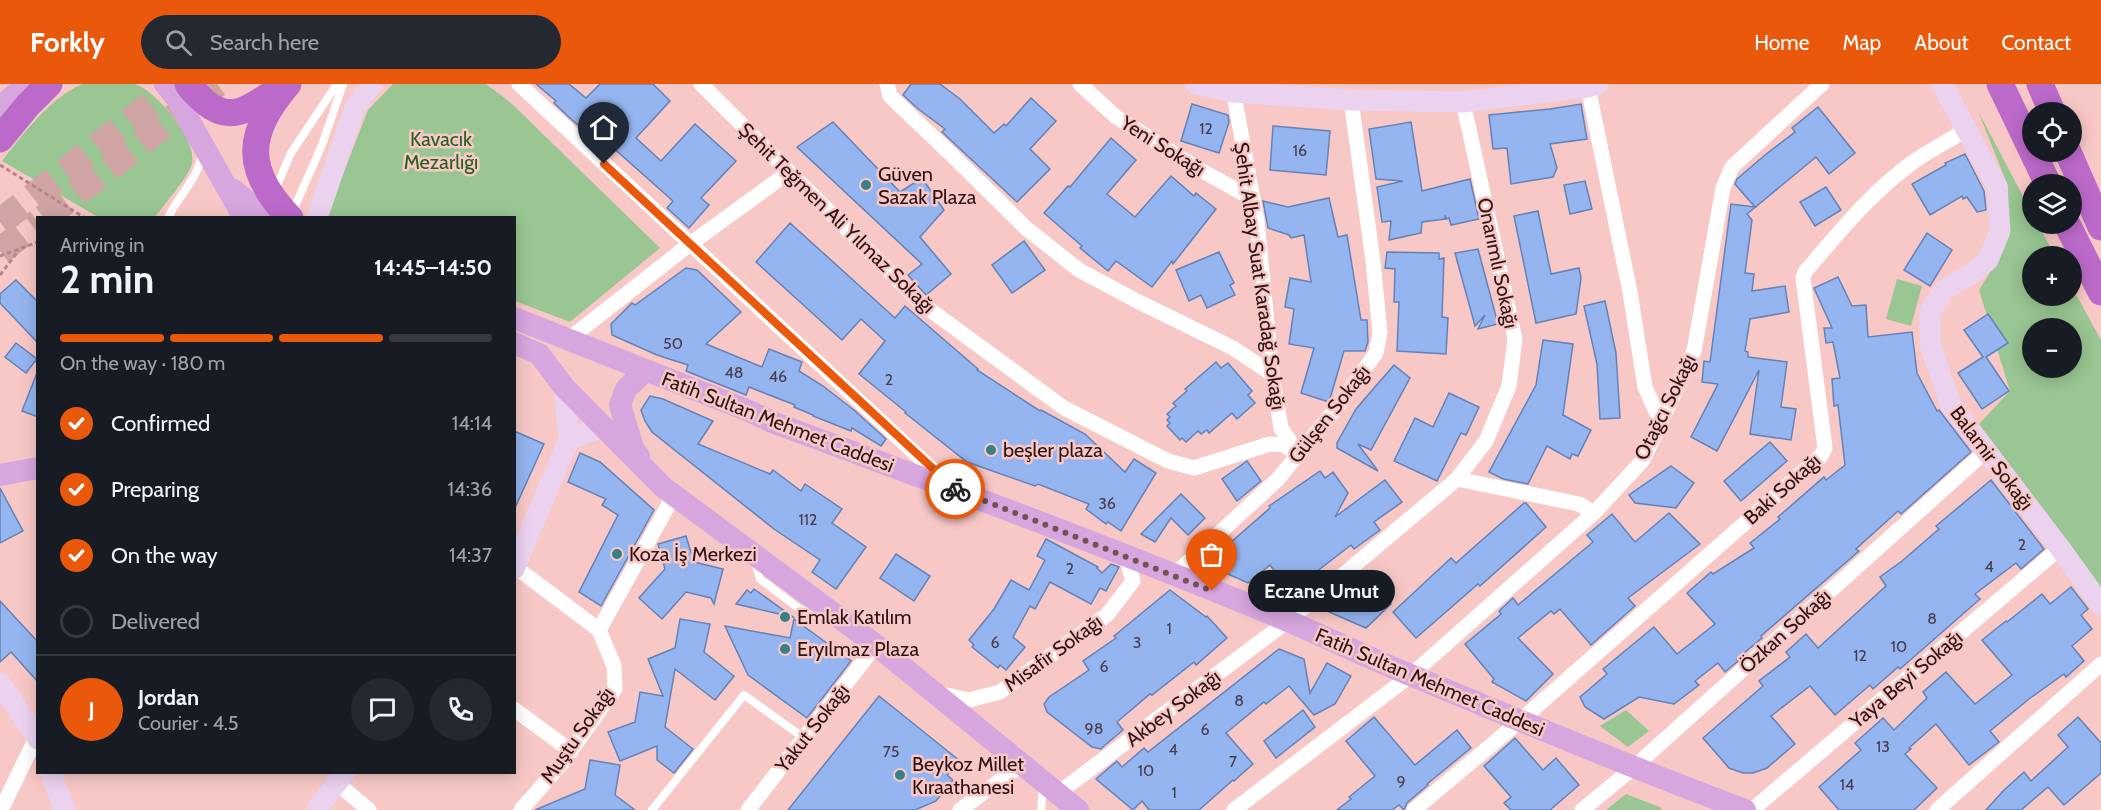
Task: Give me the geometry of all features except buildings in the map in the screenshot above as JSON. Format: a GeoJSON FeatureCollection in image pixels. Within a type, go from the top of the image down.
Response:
{"type":"FeatureCollection","features":[{"type":"Feature","properties":{"kind":"highway"},"geometry":{"type":"LineString","coordinates":[[0,139],[49,84]]}},
{"type":"Feature","properties":{"kind":"highway"},"geometry":{"type":"LineString","coordinates":[[188,84],[208,105],[220,112],[234,113],[262,100],[287,84]]}},
{"type":"Feature","properties":{"kind":"highway"},"geometry":{"type":"LineString","coordinates":[[281,212],[258,172],[256,144],[259,129],[266,114],[287,84]]}},
{"type":"Feature","properties":{"kind":"highway"},"geometry":{"type":"LineString","coordinates":[[1990,84],[2017,122]]}},
{"type":"Feature","properties":{"kind":"highway"},"geometry":{"type":"LineString","coordinates":[[2000,84],[2043,174]]}},
{"type":"Feature","properties":{"kind":"highway"},"geometry":{"type":"LineString","coordinates":[[2040,84],[2048,102]]}},
{"type":"Feature","properties":{"kind":"highway"},"geometry":{"type":"LineString","coordinates":[[2072,162],[2101,227]]}},
{"type":"Feature","properties":{"kind":"highway"},"geometry":{"type":"LineString","coordinates":[[2072,234],[2101,292]]}},
{"type":"Feature","properties":{"kind":"main road"},"geometry":{"type":"LineString","coordinates":[[0,107],[27,84]]}},
{"type":"Feature","properties":{"kind":"main road"},"geometry":{"type":"LineString","coordinates":[[165,84],[177,99],[242,216]]}},
{"type":"Feature","properties":{"kind":"main road"},"geometry":{"type":"LineString","coordinates":[[220,178],[257,210],[281,212]]}},
{"type":"Feature","properties":{"kind":"main road","name":"Fatih Sultan Mehmet Caddesi"},"geometry":{"type":"LineString","coordinates":[[516,319],[772,422],[954,489],[1174,575],[1633,768],[1745,810]]}},
{"type":"Feature","properties":{"kind":"main road"},"geometry":{"type":"LineString","coordinates":[[516,344],[539,354],[564,387],[668,491],[876,645],[1021,765],[1047,796],[1078,810]]}},
{"type":"Feature","properties":{"kind":"main road"},"geometry":{"type":"LineString","coordinates":[[645,371],[626,389],[620,405],[633,448],[668,491]]}},
{"type":"Feature","properties":{"kind":"main road"},"geometry":{"type":"LineString","coordinates":[[0,475],[36,468]]}},
{"type":"Feature","properties":{"kind":"street"},"geometry":{"type":"LineString","coordinates":[[317,216],[355,107],[372,84]]}},
{"type":"Feature","properties":{"kind":"street"},"geometry":{"type":"LineString","coordinates":[[519,84],[954,489]]}},
{"type":"Feature","properties":{"kind":"street","name":"Şehit Teğmen Ali Yılmaz Sokağı"},"geometry":{"type":"LineString","coordinates":[[701,84],[922,304],[1064,408],[1168,460],[1194,468],[1270,444],[1284,445],[1298,455]]}},
{"type":"Feature","properties":{"kind":"street"},"geometry":{"type":"LineString","coordinates":[[887,84],[890,96],[1027,229],[1079,270],[1233,348],[1272,374]]}},
{"type":"Feature","properties":{"kind":"street","name":"Yeni Sokağı"},"geometry":{"type":"LineString","coordinates":[[1080,84],[1115,116],[1253,200]]}},
{"type":"Feature","properties":{"kind":"street"},"geometry":{"type":"LineString","coordinates":[[1196,84],[1351,100],[1463,102],[1593,86],[1645,387],[1661,423]]}},
{"type":"Feature","properties":{"kind":"street","name":"Otağcı Sokağı"},"geometry":{"type":"LineString","coordinates":[[1234,810],[1411,675],[1594,513],[1643,460],[1694,351],[1723,188],[1732,167],[1822,84]]}},
{"type":"Feature","properties":{"kind":"street","name":"Balamir Sokağı"},"geometry":{"type":"LineString","coordinates":[[1942,84],[1997,187],[2000,231],[1988,260],[1974,273],[1944,290],[1930,312],[1930,345],[1951,405],[2101,605]]}},
{"type":"Feature","properties":{"kind":"street","name":"Şehit Albay Suat Karadağ Sokağı"},"geometry":{"type":"LineString","coordinates":[[1232,88],[1253,200],[1272,374],[1281,428],[1298,455]]}},
{"type":"Feature","properties":{"kind":"street","name":"Gülşen Sokağı"},"geometry":{"type":"LineString","coordinates":[[1174,575],[1278,479],[1338,406],[1376,353],[1380,333],[1351,100]]}},
{"type":"Feature","properties":{"kind":"street","name":"Onarımlı Sokağı"},"geometry":{"type":"LineString","coordinates":[[1288,621],[1457,479],[1486,441],[1509,386],[1515,339],[1463,102]]}},
{"type":"Feature","properties":{"kind":"street","name":"Baki Sokağı"},"geometry":{"type":"LineString","coordinates":[[1521,720],[1824,452],[1803,278],[1805,272],[1880,189],[1916,160],[1968,129]]}},
{"type":"Feature","properties":{"kind":"street"},"geometry":{"type":"LineString","coordinates":[[569,339],[690,244],[789,172]]}},
{"type":"Feature","properties":{"kind":"street"},"geometry":{"type":"LineString","coordinates":[[516,566],[569,439],[564,387]]}},
{"type":"Feature","properties":{"kind":"street"},"geometry":{"type":"LineString","coordinates":[[569,439],[603,427]]}},
{"type":"Feature","properties":{"kind":"street","name":"Özkan Sokağı"},"geometry":{"type":"LineString","coordinates":[[1582,810],[1633,768],[1986,451]]}},
{"type":"Feature","properties":{"kind":"street"},"geometry":{"type":"LineString","coordinates":[[1457,479],[1579,504],[1594,513]]}},
{"type":"Feature","properties":{"kind":"street"},"geometry":{"type":"LineString","coordinates":[[516,569],[599,630],[668,491]]}},
{"type":"Feature","properties":{"kind":"street","name":"Yaya Beyi Sokağı"},"geometry":{"type":"LineString","coordinates":[[1752,810],[2060,548]]}},
{"type":"Feature","properties":{"kind":"street","name":"Misafir Sokağı"},"geometry":{"type":"LineString","coordinates":[[932,692],[969,700],[1000,692],[1107,615],[1133,581],[1126,556]]}},
{"type":"Feature","properties":{"kind":"street","name":"Akbey Sokağı"},"geometry":{"type":"LineString","coordinates":[[1047,796],[1288,621]]}},
{"type":"Feature","properties":{"kind":"street","name":"Muştu Sokağı"},"geometry":{"type":"LineString","coordinates":[[521,810],[571,751],[615,689],[614,666],[599,630]]}},
{"type":"Feature","properties":{"kind":"street","name":"Yakut Sokağı"},"geometry":{"type":"LineString","coordinates":[[748,810],[876,645]]}},
{"type":"Feature","properties":{"kind":"street"},"geometry":{"type":"LineString","coordinates":[[1937,810],[2101,664]]}},
{"type":"Feature","properties":{"kind":"street"},"geometry":{"type":"LineString","coordinates":[[1,688],[36,735]]}},
{"type":"Feature","properties":{"kind":"street"},"geometry":{"type":"LineString","coordinates":[[516,710],[571,751]]}},
{"type":"Feature","properties":{"kind":"street"},"geometry":{"type":"LineString","coordinates":[[1414,810],[1521,720]]}},
{"type":"Feature","properties":{"kind":"street"},"geometry":{"type":"LineString","coordinates":[[1,810],[36,738]]}},
{"type":"Feature","properties":{"kind":"street"},"geometry":{"type":"LineString","coordinates":[[960,810],[1021,765]]}},
{"type":"Feature","properties":{"kind":"street"},"geometry":{"type":"LineString","coordinates":[[51,774],[65,810]]}},
{"type":"Feature","properties":{"kind":"street"},"geometry":{"type":"LineString","coordinates":[[316,810],[341,778],[369,810]]}},
{"type":"Feature","properties":{"kind":"lane"},"geometry":{"type":"LineString","coordinates":[[281,212],[291,153],[337,84]]}},
{"type":"Feature","properties":{"kind":"lane"},"geometry":{"type":"LineString","coordinates":[[281,212],[322,145],[344,84]]}},
{"type":"Feature","properties":{"kind":"lane"},"geometry":{"type":"LineString","coordinates":[[1995,84],[2017,122]]}},
{"type":"Feature","properties":{"kind":"lane"},"geometry":{"type":"LineString","coordinates":[[169,216],[201,162],[203,147]]}},
{"type":"Feature","properties":{"kind":"lane"},"geometry":{"type":"LineString","coordinates":[[652,810],[744,695],[804,738]]}},
{"type":"Feature","properties":{"kind":"path"},"geometry":{"type":"LineString","coordinates":[[0,165],[82,216]]}},
{"type":"Feature","properties":{"kind":"path"},"geometry":{"type":"LineString","coordinates":[[0,256],[36,243]]}},
{"type":"Feature","properties":{"kind":"path"},"geometry":{"type":"LineString","coordinates":[[0,275],[20,249]]}},
{"type":"Feature","properties":{"kind":"green space"},"geometry":{"type":"Polygon","coordinates":[[[82,84],[135,84],[154,96],[174,118],[189,142],[192,164],[181,183],[156,216],[96,216],[2,161],[48,107],[82,84]]]}},
{"type":"Feature","properties":{"kind":"green space","name":"Kavacık Mezarlığı"},"geometry":{"type":"Polygon","coordinates":[[[393,84],[486,84],[510,102],[660,248],[570,322],[516,301],[516,216],[327,216],[368,110],[393,84]]]}},
{"type":"Feature","properties":{"kind":"green space"},"geometry":{"type":"Polygon","coordinates":[[[1978,111],[2022,194],[2022,234],[2043,234],[2050,246],[2022,246],[2022,306],[2082,305],[2101,340],[2101,587],[1979,424],[2010,391],[1979,290],[1994,266],[2007,233],[2008,186],[1978,111]]]}},
{"type":"Feature","properties":{"kind":"green space"},"geometry":{"type":"Polygon","coordinates":[[[1897,279],[1922,286],[1911,326],[1886,319],[1897,279]]]}},
{"type":"Feature","properties":{"kind":"green space"},"geometry":{"type":"Polygon","coordinates":[[[1626,710],[1649,731],[1628,747],[1600,726],[1626,710]]]}},
{"type":"Feature","properties":{"kind":"green space"},"geometry":{"type":"Polygon","coordinates":[[[1626,794],[1662,808],[1660,810],[1606,810],[1626,794]]]}},
{"type":"Feature","properties":{"kind":"tunnel"},"geometry":{"type":"LineString","coordinates":[[0,222],[178,84]]}},
{"type":"Feature","properties":{"kind":"tunnel"},"geometry":{"type":"LineString","coordinates":[[47,216],[217,84]]}},
{"type":"Feature","properties":{"kind":"tunnel"},"geometry":{"type":"LineString","coordinates":[[0,251],[36,224]]}},
{"type":"Feature","properties":{"kind":"way so far"},"geometry":{"type":"LineString","coordinates":[[955,489],[1212,591]]}},
{"type":"Feature","properties":{"kind":"place","name":"Güven Sazak Plaza"},"geometry":{"type":"Point","coordinates":[866,185]}},
{"type":"Feature","properties":{"kind":"place","name":"beşler plaza"},"geometry":{"type":"Point","coordinates":[991,450]}},
{"type":"Feature","properties":{"kind":"place","name":"Koza İş Merkezi"},"geometry":{"type":"Point","coordinates":[617,554]}},
{"type":"Feature","properties":{"kind":"place","name":"Eczane Umut"},"geometry":{"type":"Point","coordinates":[1212,591]}},
{"type":"Feature","properties":{"kind":"place","name":"Emlak Katılım"},"geometry":{"type":"Point","coordinates":[785,617]}},
{"type":"Feature","properties":{"kind":"place","name":"Eryılmaz Plaza"},"geometry":{"type":"Point","coordinates":[785,649]}},
{"type":"Feature","properties":{"kind":"place","name":"Beykoz Millet Kıraathanesi"},"geometry":{"type":"Point","coordinates":[900,775]}},
{"type":"Feature","properties":{"kind":"route"},"geometry":{"type":"LineString","coordinates":[[604,164],[955,489]]}}]}
